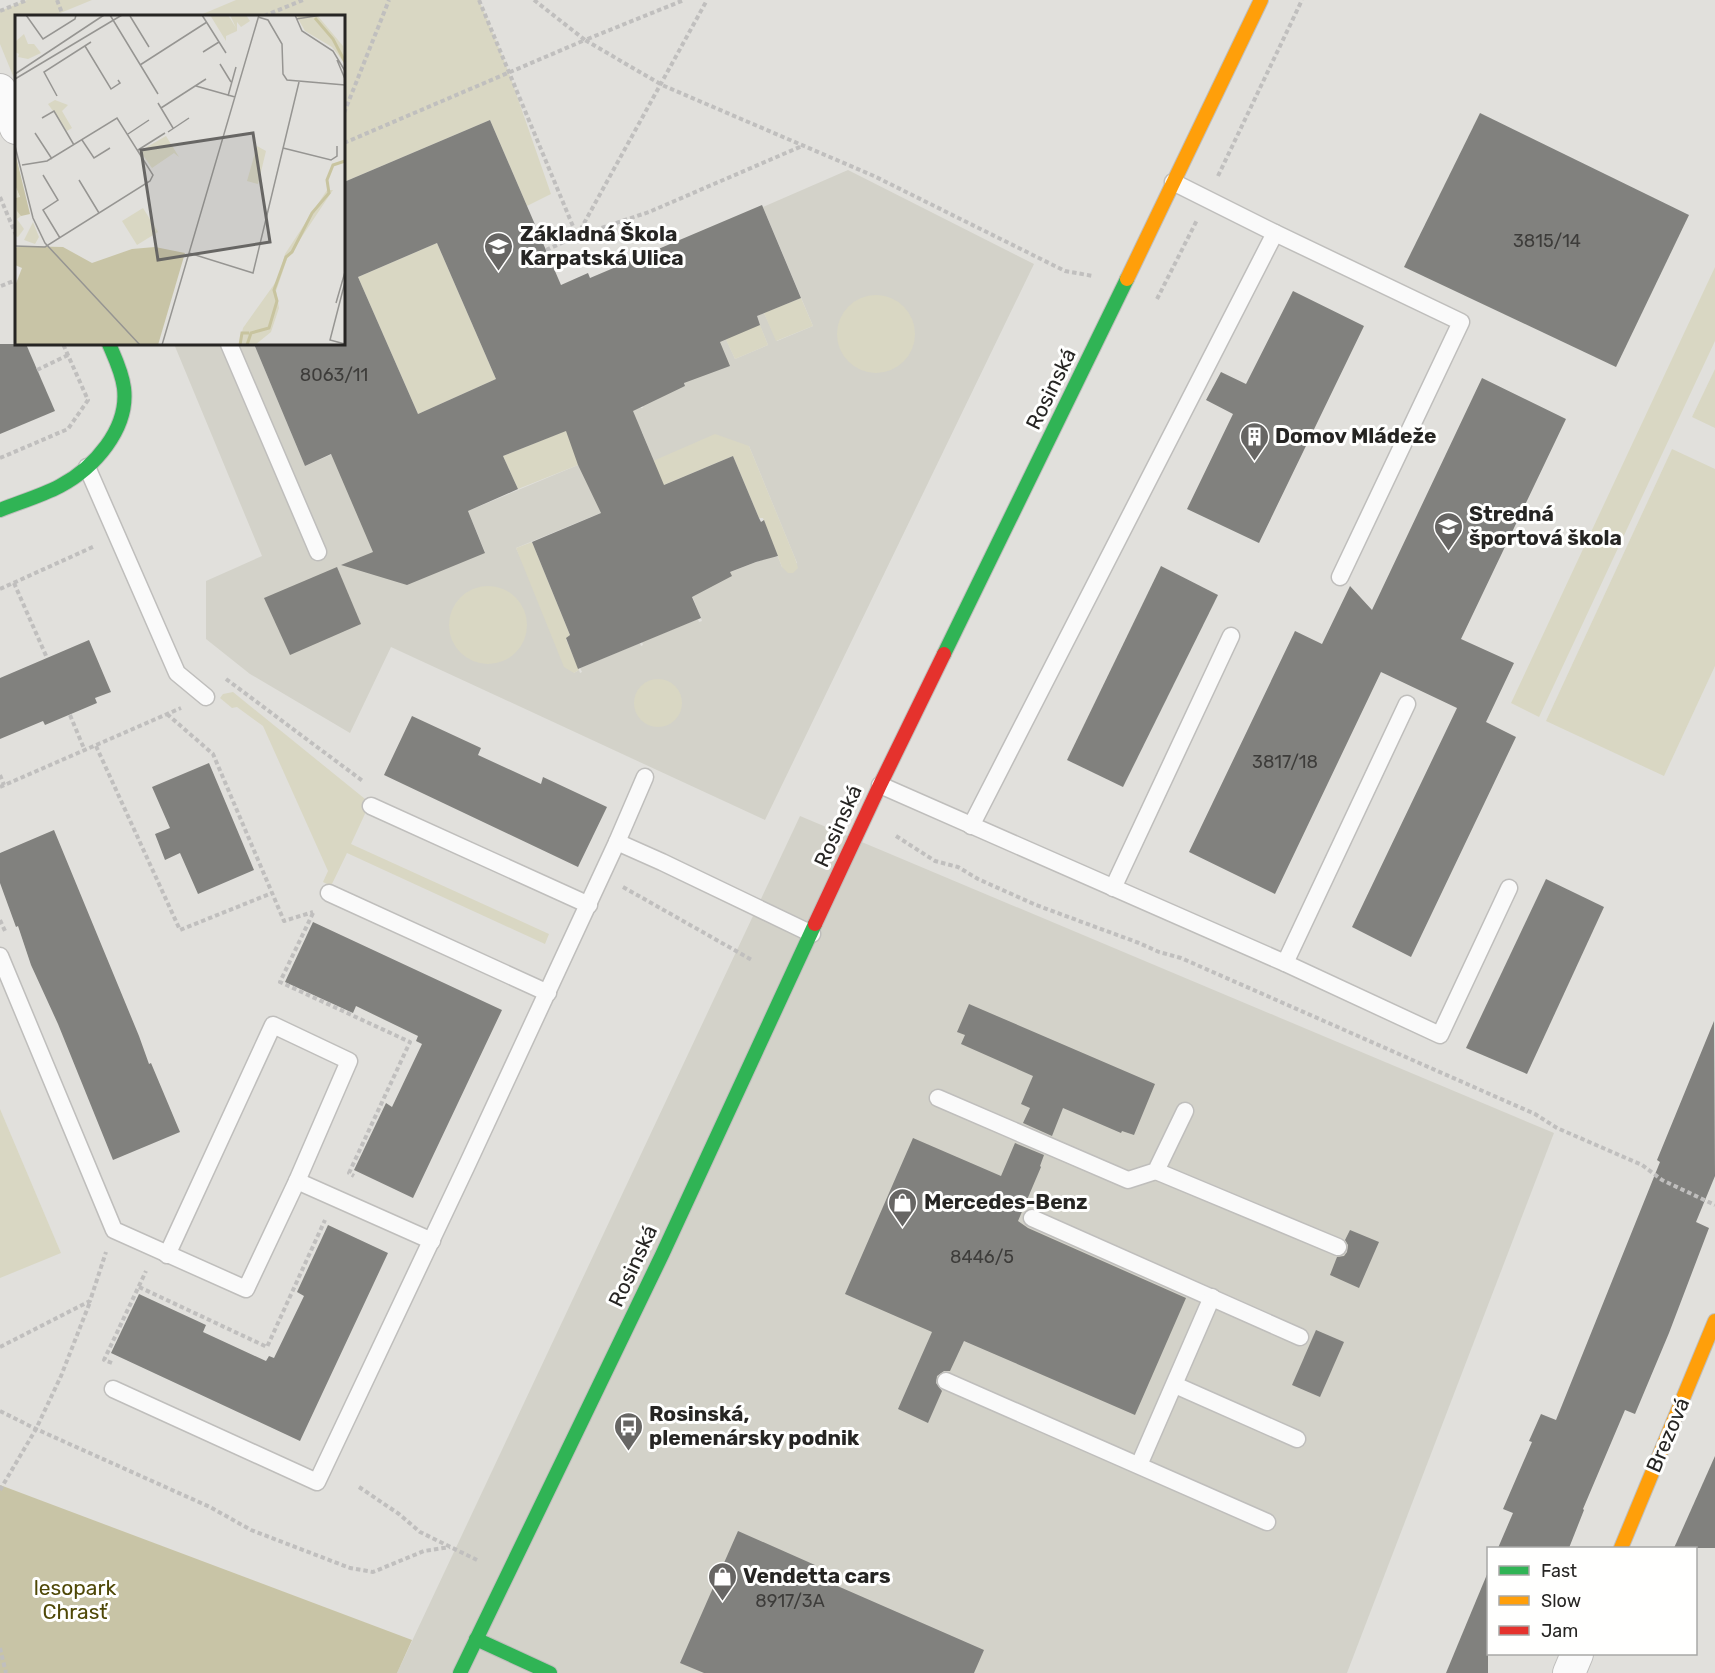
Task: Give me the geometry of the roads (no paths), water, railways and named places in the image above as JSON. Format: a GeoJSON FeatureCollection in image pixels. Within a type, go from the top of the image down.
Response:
{"type":"FeatureCollection","features":[{"type":"Feature","properties":{"kind":"street","name":"Rosinská"},"geometry":{"type":"LineString","coordinates":[[460,1673],[657,1264],[880,785],[1261,0]]}},
{"type":"Feature","properties":{"kind":"street"},"geometry":{"type":"LineString","coordinates":[[0,90],[15,126]]}},
{"type":"Feature","properties":{"kind":"street"},"geometry":{"type":"LineString","coordinates":[[0,510],[61,485],[87,467],[107,446],[118,424],[124,401],[121,373],[109,345]]}},
{"type":"Feature","properties":{"kind":"street","name":"Brezová"},"geometry":{"type":"LineString","coordinates":[[1621,1547],[1715,1321]]}},
{"type":"Feature","properties":{"kind":"street"},"geometry":{"type":"LineString","coordinates":[[476,1639],[550,1673]]}},
{"type":"Feature","properties":{"kind":"street"},"geometry":{"type":"LineString","coordinates":[[1569,1673],[1576,1655]]}},
{"type":"Feature","properties":{"kind":"lane"},"geometry":{"type":"LineString","coordinates":[[1173,182],[1461,322],[1340,577]]}},
{"type":"Feature","properties":{"kind":"lane"},"geometry":{"type":"LineString","coordinates":[[971,825],[1275,233]]}},
{"type":"Feature","properties":{"kind":"lane"},"geometry":{"type":"LineString","coordinates":[[229,345],[318,552]]}},
{"type":"Feature","properties":{"kind":"lane"},"geometry":{"type":"LineString","coordinates":[[87,467],[177,673],[206,697]]}},
{"type":"Feature","properties":{"kind":"lane"},"geometry":{"type":"LineString","coordinates":[[1113,888],[1231,636]]}},
{"type":"Feature","properties":{"kind":"lane"},"geometry":{"type":"LineString","coordinates":[[1285,963],[1407,704]]}},
{"type":"Feature","properties":{"kind":"lane"},"geometry":{"type":"LineString","coordinates":[[113,1389],[317,1482],[589,905],[645,777]]}},
{"type":"Feature","properties":{"kind":"lane"},"geometry":{"type":"LineString","coordinates":[[880,785],[1285,963],[1440,1035],[1509,888]]}},
{"type":"Feature","properties":{"kind":"lane"},"geometry":{"type":"LineString","coordinates":[[371,806],[589,905]]}},
{"type":"Feature","properties":{"kind":"lane"},"geometry":{"type":"LineString","coordinates":[[616,842],[812,934]]}},
{"type":"Feature","properties":{"kind":"lane"},"geometry":{"type":"LineString","coordinates":[[329,893],[548,993]]}},
{"type":"Feature","properties":{"kind":"lane"},"geometry":{"type":"LineString","coordinates":[[0,956],[114,1230],[162,1252],[246,1289],[297,1181],[349,1061],[273,1025],[162,1252]]}},
{"type":"Feature","properties":{"kind":"lane"},"geometry":{"type":"LineString","coordinates":[[938,1098],[1128,1180],[1156,1171],[1338,1247]]}},
{"type":"Feature","properties":{"kind":"lane"},"geometry":{"type":"LineString","coordinates":[[1156,1171],[1185,1111]]}},
{"type":"Feature","properties":{"kind":"lane"},"geometry":{"type":"LineString","coordinates":[[297,1181],[432,1241]]}},
{"type":"Feature","properties":{"kind":"lane"},"geometry":{"type":"LineString","coordinates":[[1032,1218],[1300,1337]]}},
{"type":"Feature","properties":{"kind":"lane"},"geometry":{"type":"LineString","coordinates":[[1139,1465],[1212,1297]]}},
{"type":"Feature","properties":{"kind":"lane"},"geometry":{"type":"LineString","coordinates":[[946,1381],[1268,1522]]}},
{"type":"Feature","properties":{"kind":"lane"},"geometry":{"type":"LineString","coordinates":[[1175,1385],[1297,1439]]}},
{"type":"Feature","properties":{"kind":"place","name":"Základná Škola Karpatská Ulica"},"geometry":{"type":"Point","coordinates":[499,272]}},
{"type":"Feature","properties":{"kind":"place","name":"Domov Mládeže"},"geometry":{"type":"Point","coordinates":[1254,462]}},
{"type":"Feature","properties":{"kind":"place","name":"Stredná športová škola"},"geometry":{"type":"Point","coordinates":[1448,552]}},
{"type":"Feature","properties":{"kind":"place","name":"Mercedes-Benz"},"geometry":{"type":"Point","coordinates":[903,1228]}},
{"type":"Feature","properties":{"kind":"place","name":"Rosinská, plemenársky podnik"},"geometry":{"type":"Point","coordinates":[628,1452]}},
{"type":"Feature","properties":{"kind":"place","name":"Vendetta cars"},"geometry":{"type":"Point","coordinates":[722,1602]}},
{"type":"Feature","properties":{"kind":"park label","name":"lesopark Chrasť"},"geometry":{"type":"Point","coordinates":[75,1600]}}]}
